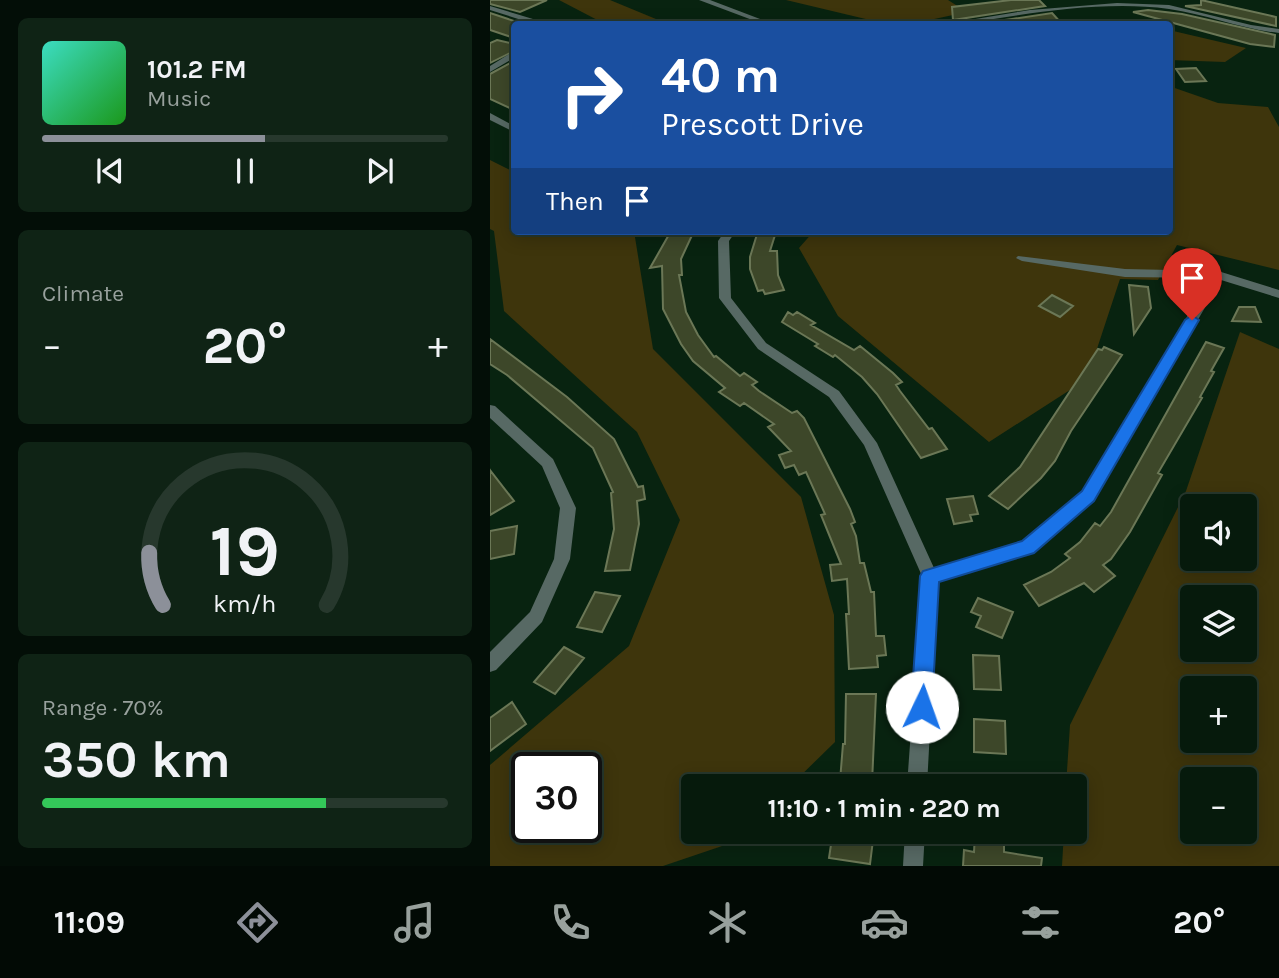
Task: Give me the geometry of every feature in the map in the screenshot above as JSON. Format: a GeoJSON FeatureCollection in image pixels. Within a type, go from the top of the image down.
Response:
{"type":"FeatureCollection","features":[{"type":"Feature","properties":{"kind":"street"},"geometry":{"type":"LineString","coordinates":[[703,0],[761,21]]}},
{"type":"Feature","properties":{"kind":"street"},"geometry":{"type":"LineString","coordinates":[[968,21],[1116,4],[1167,7],[1256,29],[1279,31]]}},
{"type":"Feature","properties":{"kind":"street"},"geometry":{"type":"LineString","coordinates":[[490,8],[531,21]]}},
{"type":"Feature","properties":{"kind":"street"},"geometry":{"type":"LineString","coordinates":[[490,70],[511,57]]}},
{"type":"Feature","properties":{"kind":"street"},"geometry":{"type":"LineString","coordinates":[[490,116],[511,127]]}},
{"type":"Feature","properties":{"kind":"street"},"geometry":{"type":"LineString","coordinates":[[728,235],[723,241],[725,298],[762,346],[834,394],[870,443],[930,576],[918,774]]}},
{"type":"Feature","properties":{"kind":"street"},"geometry":{"type":"LineString","coordinates":[[1020,253],[1069,267],[1134,274],[1218,275],[1279,294]]}},
{"type":"Feature","properties":{"kind":"street"},"geometry":{"type":"LineString","coordinates":[[930,576],[1028,547],[1088,496],[1218,275]]}},
{"type":"Feature","properties":{"kind":"street"},"geometry":{"type":"LineString","coordinates":[[490,411],[548,463],[568,508],[562,559],[536,617],[490,664]]}},
{"type":"Feature","properties":{"kind":"street"},"geometry":{"type":"LineString","coordinates":[[913,866],[914,844]]}},
{"type":"Feature","properties":{"kind":"shaded area"},"geometry":{"type":"Polygon","coordinates":[[[559,0],[610,0],[661,21],[599,21],[559,0]]]}},
{"type":"Feature","properties":{"kind":"shaded area"},"geometry":{"type":"Polygon","coordinates":[[[786,0],[948,0],[967,12],[925,21],[874,21],[786,0]]]}},
{"type":"Feature","properties":{"kind":"shaded area"},"geometry":{"type":"Polygon","coordinates":[[[1173,31],[1246,48],[1225,62],[1173,60],[1173,31]]]}},
{"type":"Feature","properties":{"kind":"shaded area"},"geometry":{"type":"Polygon","coordinates":[[[1173,87],[1218,103],[1268,107],[1279,127],[1279,270],[1177,245],[1158,280],[1120,279],[1087,379],[989,442],[838,316],[799,248],[810,235],[1173,235],[1173,87]]]}},
{"type":"Feature","properties":{"kind":"shaded area"},"geometry":{"type":"Polygon","coordinates":[[[490,160],[511,170],[511,235],[635,235],[653,349],[801,497],[834,615],[835,742],[802,774],[681,774],[681,844],[728,844],[663,866],[490,866],[490,765],[629,646],[680,520],[637,432],[504,311],[494,231],[490,229],[490,160]]]}},
{"type":"Feature","properties":{"kind":"shaded area"},"geometry":{"type":"Polygon","coordinates":[[[1240,332],[1279,349],[1279,866],[1062,866],[1063,844],[1087,844],[1087,774],[1067,774],[1070,725],[1180,503],[1180,571],[1257,571],[1257,494],[1185,494],[1240,332]]]}},
{"type":"Feature","properties":{"kind":"building"},"geometry":{"type":"Polygon","coordinates":[[[490,0],[547,0],[520,12],[490,4],[490,0]]]}},
{"type":"Feature","properties":{"kind":"building"},"geometry":{"type":"Polygon","coordinates":[[[1011,0],[1039,0],[1045,6],[953,20],[952,7],[1011,0]]]}},
{"type":"Feature","properties":{"kind":"building"},"geometry":{"type":"Polygon","coordinates":[[[1201,0],[1276,17],[1276,26],[1185,6],[1201,5],[1201,0]]]}},
{"type":"Feature","properties":{"kind":"building"},"geometry":{"type":"Polygon","coordinates":[[[1148,10],[1182,14],[1275,35],[1274,47],[1250,44],[1133,12],[1148,10]]]}},
{"type":"Feature","properties":{"kind":"building"},"geometry":{"type":"Polygon","coordinates":[[[490,13],[514,21],[511,21],[511,37],[490,30],[490,13]]]}},
{"type":"Feature","properties":{"kind":"building"},"geometry":{"type":"Polygon","coordinates":[[[1052,13],[1059,21],[997,21],[1052,13]]]}},
{"type":"Feature","properties":{"kind":"building"},"geometry":{"type":"Polygon","coordinates":[[[497,40],[511,43],[511,52],[490,63],[490,43],[497,40]]]}},
{"type":"Feature","properties":{"kind":"building"},"geometry":{"type":"Polygon","coordinates":[[[511,63],[511,109],[490,99],[490,74],[511,63]]]}},
{"type":"Feature","properties":{"kind":"building"},"geometry":{"type":"Polygon","coordinates":[[[1196,68],[1206,81],[1185,82],[1176,69],[1196,68]]]}},
{"type":"Feature","properties":{"kind":"building"},"geometry":{"type":"Polygon","coordinates":[[[669,235],[692,235],[681,259],[682,275],[679,275],[686,312],[698,335],[714,357],[740,376],[744,373],[757,382],[752,385],[759,391],[792,413],[797,411],[804,418],[855,522],[851,524],[856,536],[860,563],[864,563],[871,592],[874,592],[876,636],[884,636],[886,655],[877,656],[878,667],[849,669],[847,579],[832,581],[830,565],[841,564],[821,515],[825,514],[806,472],[799,475],[794,465],[785,468],[779,455],[791,451],[768,427],[774,424],[744,403],[740,406],[719,392],[725,388],[693,361],[663,309],[662,266],[650,268],[669,235]]]}},
{"type":"Feature","properties":{"kind":"building"},"geometry":{"type":"Polygon","coordinates":[[[757,235],[775,235],[770,251],[777,251],[778,275],[784,290],[765,294],[763,290],[758,291],[750,269],[750,257],[757,235]]]}},
{"type":"Feature","properties":{"kind":"building"},"geometry":{"type":"Polygon","coordinates":[[[1129,285],[1148,287],[1151,308],[1134,334],[1129,285]]]}},
{"type":"Feature","properties":{"kind":"building"},"geometry":{"type":"Polygon","coordinates":[[[1052,295],[1073,306],[1060,317],[1039,306],[1052,295]]]}},
{"type":"Feature","properties":{"kind":"building"},"geometry":{"type":"Polygon","coordinates":[[[1239,307],[1255,307],[1261,322],[1232,321],[1239,307]]]}},
{"type":"Feature","properties":{"kind":"building"},"geometry":{"type":"Polygon","coordinates":[[[788,312],[793,315],[797,312],[815,323],[811,325],[854,350],[860,346],[893,373],[902,382],[896,385],[900,391],[947,449],[921,458],[877,394],[862,377],[835,355],[833,357],[815,346],[818,344],[782,322],[788,312]]]}},
{"type":"Feature","properties":{"kind":"building"},"geometry":{"type":"Polygon","coordinates":[[[490,339],[567,397],[614,439],[638,487],[643,486],[645,499],[637,501],[639,524],[630,570],[605,571],[614,529],[613,492],[593,448],[507,375],[490,364],[490,339]]]}},
{"type":"Feature","properties":{"kind":"building"},"geometry":{"type":"Polygon","coordinates":[[[1206,342],[1224,348],[1211,371],[1214,372],[1200,397],[1202,398],[1158,473],[1162,475],[1130,532],[1111,559],[1103,565],[1115,576],[1094,592],[1084,583],[1039,606],[1024,585],[1051,572],[1070,558],[1065,554],[1080,542],[1095,523],[1100,526],[1111,512],[1206,342]]]}},
{"type":"Feature","properties":{"kind":"building"},"geometry":{"type":"Polygon","coordinates":[[[1104,347],[1122,355],[1071,431],[1055,461],[1008,509],[989,496],[1020,467],[1098,349],[1102,350],[1104,347]]]}},
{"type":"Feature","properties":{"kind":"building"},"geometry":{"type":"Polygon","coordinates":[[[490,470],[514,501],[490,515],[490,470]]]}},
{"type":"Feature","properties":{"kind":"building"},"geometry":{"type":"Polygon","coordinates":[[[973,496],[978,514],[970,515],[972,521],[954,524],[947,499],[973,496]]]}},
{"type":"Feature","properties":{"kind":"building"},"geometry":{"type":"Polygon","coordinates":[[[517,526],[514,554],[490,559],[490,531],[517,526]]]}},
{"type":"Feature","properties":{"kind":"building"},"geometry":{"type":"Polygon","coordinates":[[[595,592],[620,596],[602,632],[577,627],[595,592]]]}},
{"type":"Feature","properties":{"kind":"building"},"geometry":{"type":"Polygon","coordinates":[[[978,598],[1013,612],[1002,638],[976,627],[981,616],[971,612],[978,598]]]}},
{"type":"Feature","properties":{"kind":"building"},"geometry":{"type":"Polygon","coordinates":[[[564,647],[584,658],[555,694],[534,682],[564,647]]]}},
{"type":"Feature","properties":{"kind":"building"},"geometry":{"type":"Polygon","coordinates":[[[973,655],[999,656],[1001,690],[974,689],[973,655]]]}},
{"type":"Feature","properties":{"kind":"building"},"geometry":{"type":"Polygon","coordinates":[[[846,694],[876,694],[872,774],[841,774],[845,744],[846,694]]]}},
{"type":"Feature","properties":{"kind":"building"},"geometry":{"type":"Polygon","coordinates":[[[512,702],[526,724],[490,751],[490,718],[512,702]]]}},
{"type":"Feature","properties":{"kind":"building"},"geometry":{"type":"Polygon","coordinates":[[[974,719],[1005,721],[1006,754],[974,752],[974,719]]]}},
{"type":"Feature","properties":{"kind":"building"},"geometry":{"type":"Polygon","coordinates":[[[831,844],[872,844],[870,864],[829,858],[831,844]]]}},
{"type":"Feature","properties":{"kind":"building"},"geometry":{"type":"Polygon","coordinates":[[[974,844],[1004,844],[1004,852],[1042,858],[1041,866],[963,866],[964,850],[974,852],[974,844]]]}},
{"type":"Feature","properties":{"kind":"route"},"geometry":{"type":"LineString","coordinates":[[922,707],[930,576],[1028,547],[1088,496],[1192,320]]}}]}
